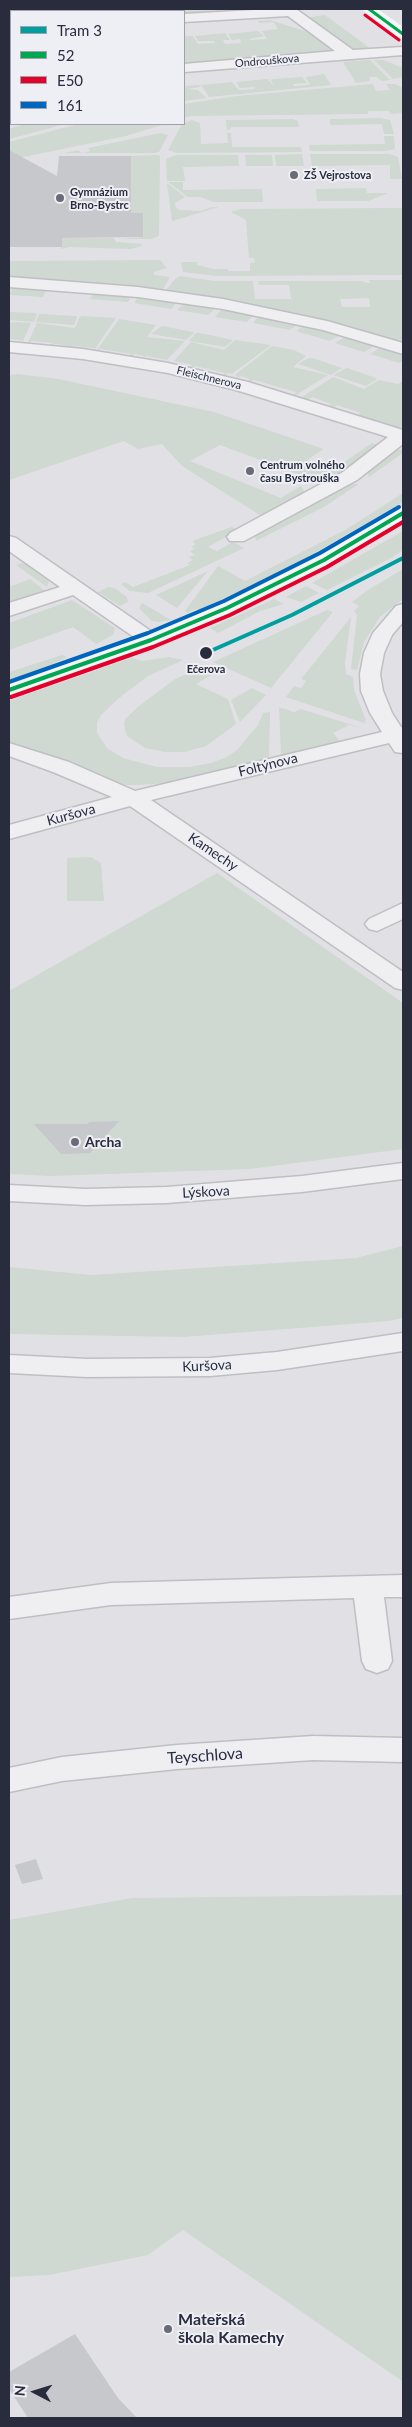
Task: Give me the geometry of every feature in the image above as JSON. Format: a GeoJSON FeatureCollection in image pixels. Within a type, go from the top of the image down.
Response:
{"type":"FeatureCollection","features":[{"type":"Feature","properties":{"kind":"street"},"geometry":{"type":"LineString","coordinates":[[369,9],[403,34]]}},
{"type":"Feature","properties":{"kind":"street"},"geometry":{"type":"LineString","coordinates":[[185,18],[291,12],[350,54]]}},
{"type":"Feature","properties":{"kind":"street","name":"Ondrouškova"},"geometry":{"type":"LineString","coordinates":[[185,68],[403,51]]}},
{"type":"Feature","properties":{"kind":"street"},"geometry":{"type":"LineString","coordinates":[[9,282],[138,292],[214,303],[327,326],[403,349]]}},
{"type":"Feature","properties":{"kind":"street","name":"Fleischnerova"},"geometry":{"type":"LineString","coordinates":[[9,347],[83,354],[168,368],[242,386],[403,436]]}},
{"type":"Feature","properties":{"kind":"street","name":"Fleischnerova"},"geometry":{"type":"LineString","coordinates":[[237,537],[350,476],[403,436]]}},
{"type":"Feature","properties":{"kind":"street"},"geometry":{"type":"LineString","coordinates":[[9,690],[151,640],[227,608],[324,560],[403,513]]}},
{"type":"Feature","properties":{"kind":"street"},"geometry":{"type":"LineString","coordinates":[[9,542],[151,640]]}},
{"type":"Feature","properties":{"kind":"street"},"geometry":{"type":"LineString","coordinates":[[9,610],[76,588]]}},
{"type":"Feature","properties":{"kind":"street"},"geometry":{"type":"LineString","coordinates":[[400,738],[381,713],[372,691],[370,674],[374,653],[383,633],[403,610]]}},
{"type":"Feature","properties":{"kind":"street","name":"Foltýnova"},"geometry":{"type":"LineString","coordinates":[[133,798],[400,738]]}},
{"type":"Feature","properties":{"kind":"street","name":"Kamechy"},"geometry":{"type":"LineString","coordinates":[[9,749],[61,767],[133,798],[403,983]]}},
{"type":"Feature","properties":{"kind":"street","name":"Kuršova"},"geometry":{"type":"LineString","coordinates":[[9,832],[133,798]]}},
{"type":"Feature","properties":{"kind":"street"},"geometry":{"type":"LineString","coordinates":[[377,924],[403,910]]}},
{"type":"Feature","properties":{"kind":"street","name":"Lýskova"},"geometry":{"type":"LineString","coordinates":[[9,1193],[85,1197],[166,1194],[327,1182],[403,1171]]}},
{"type":"Feature","properties":{"kind":"street","name":"Kuršova"},"geometry":{"type":"LineString","coordinates":[[9,1364],[87,1368],[210,1367],[277,1361],[403,1342]]}},
{"type":"Feature","properties":{"kind":"street"},"geometry":{"type":"LineString","coordinates":[[9,1608],[111,1594],[403,1586]]}},
{"type":"Feature","properties":{"kind":"street"},"geometry":{"type":"LineString","coordinates":[[368,1587],[378,1661]]}},
{"type":"Feature","properties":{"kind":"street","name":"Teyschlova"},"geometry":{"type":"LineString","coordinates":[[9,1780],[62,1769],[187,1757],[313,1748],[403,1750]]}},
{"type":"Feature","properties":{"kind":"shaded area"},"geometry":{"type":"Polygon","coordinates":[[[68,9],[233,9],[236,13],[224,14],[222,11],[216,11],[217,14],[201,12],[202,14],[198,16],[195,13],[185,14],[185,10],[68,9]]]}},
{"type":"Feature","properties":{"kind":"shaded area"},"geometry":{"type":"Polygon","coordinates":[[[325,15],[373,51],[347,48],[306,18],[325,15]]]}},
{"type":"Feature","properties":{"kind":"shaded area"},"geometry":{"type":"Polygon","coordinates":[[[270,20],[317,35],[332,46],[331,51],[299,56],[298,53],[282,54],[283,57],[250,56],[251,59],[244,60],[242,57],[235,57],[237,61],[185,66],[185,36],[193,36],[198,44],[215,43],[214,41],[198,41],[195,36],[225,33],[230,40],[223,40],[225,44],[241,43],[240,39],[232,40],[228,34],[258,31],[264,36],[250,40],[267,39],[262,31],[278,29],[274,22],[259,23],[258,21],[270,20]]]}},
{"type":"Feature","properties":{"kind":"shaded area"},"geometry":{"type":"Polygon","coordinates":[[[370,60],[390,80],[382,81],[376,77],[370,77],[370,81],[356,83],[343,62],[370,60]]]}},
{"type":"Feature","properties":{"kind":"shaded area"},"geometry":{"type":"Polygon","coordinates":[[[374,60],[383,60],[403,68],[403,77],[393,79],[374,60]]]}},
{"type":"Feature","properties":{"kind":"shaded area"},"geometry":{"type":"Polygon","coordinates":[[[324,74],[331,85],[209,97],[201,85],[232,82],[239,90],[255,89],[255,87],[240,88],[236,82],[267,79],[274,86],[271,80],[273,79],[302,77],[307,83],[293,84],[294,86],[310,85],[306,77],[324,74]]]}},
{"type":"Feature","properties":{"kind":"shaded area"},"geometry":{"type":"Polygon","coordinates":[[[373,84],[376,91],[390,90],[386,84],[395,84],[403,88],[403,113],[390,114],[389,111],[368,111],[368,114],[191,116],[185,118],[185,104],[237,96],[373,84]]]}},
{"type":"Feature","properties":{"kind":"shaded area"},"geometry":{"type":"Polygon","coordinates":[[[199,85],[201,87],[187,89],[198,90],[206,98],[185,101],[185,86],[199,85]]]}},
{"type":"Feature","properties":{"kind":"shaded area"},"geometry":{"type":"Polygon","coordinates":[[[380,118],[390,120],[394,134],[384,134],[382,124],[330,125],[330,119],[380,118]]]}},
{"type":"Feature","properties":{"kind":"shaded area"},"geometry":{"type":"Polygon","coordinates":[[[293,119],[298,121],[299,127],[231,127],[230,130],[227,130],[226,120],[293,119]]]}},
{"type":"Feature","properties":{"kind":"shaded area"},"geometry":{"type":"Polygon","coordinates":[[[192,120],[200,123],[201,144],[228,143],[227,133],[231,133],[232,147],[301,147],[302,152],[177,153],[168,150],[181,125],[185,125],[185,123],[192,120]]]}},
{"type":"Feature","properties":{"kind":"shaded area"},"geometry":{"type":"Polygon","coordinates":[[[22,125],[61,125],[9,139],[9,129],[22,125]]]}},
{"type":"Feature","properties":{"kind":"shaded area"},"geometry":{"type":"Polygon","coordinates":[[[75,125],[162,125],[126,136],[9,160],[9,142],[75,125]]]}},
{"type":"Feature","properties":{"kind":"shaded area"},"geometry":{"type":"Polygon","coordinates":[[[160,133],[168,135],[159,152],[82,153],[90,151],[88,148],[160,133]]]}},
{"type":"Feature","properties":{"kind":"shaded area"},"geometry":{"type":"Polygon","coordinates":[[[384,136],[394,136],[395,149],[386,151],[310,151],[309,145],[385,144],[384,136]]]}},
{"type":"Feature","properties":{"kind":"shaded area"},"geometry":{"type":"Polygon","coordinates":[[[78,150],[82,153],[64,153],[78,150]]]}},
{"type":"Feature","properties":{"kind":"shaded area"},"geometry":{"type":"Polygon","coordinates":[[[302,154],[304,166],[276,166],[275,155],[302,154]]]}},
{"type":"Feature","properties":{"kind":"shaded area"},"geometry":{"type":"Polygon","coordinates":[[[310,154],[389,154],[398,157],[402,179],[390,179],[390,165],[312,166],[310,154]]]}},
{"type":"Feature","properties":{"kind":"shaded area"},"geometry":{"type":"Polygon","coordinates":[[[176,155],[238,155],[239,166],[183,167],[185,181],[167,181],[166,159],[176,155]]]}},
{"type":"Feature","properties":{"kind":"shaded area"},"geometry":{"type":"Polygon","coordinates":[[[245,155],[272,155],[273,166],[246,166],[245,155]]]}},
{"type":"Feature","properties":{"kind":"shaded area"},"geometry":{"type":"Polygon","coordinates":[[[131,156],[160,156],[159,236],[151,239],[120,239],[143,237],[143,230],[141,230],[143,213],[64,214],[106,191],[131,191],[131,156]]]}},
{"type":"Feature","properties":{"kind":"shaded area"},"geometry":{"type":"Polygon","coordinates":[[[168,182],[183,182],[183,190],[262,189],[263,202],[214,202],[200,197],[188,197],[168,182]]]}},
{"type":"Feature","properties":{"kind":"shaded area"},"geometry":{"type":"Polygon","coordinates":[[[167,183],[185,197],[175,203],[176,208],[180,210],[200,211],[219,207],[172,221],[167,183]]]}},
{"type":"Feature","properties":{"kind":"shaded area"},"geometry":{"type":"Polygon","coordinates":[[[366,188],[367,193],[388,193],[368,201],[317,201],[316,189],[366,188]]]}},
{"type":"Feature","properties":{"kind":"shaded area"},"geometry":{"type":"Polygon","coordinates":[[[403,208],[403,275],[217,276],[183,272],[181,262],[197,262],[197,265],[214,269],[228,269],[228,271],[250,271],[250,263],[255,262],[254,258],[249,258],[246,220],[231,212],[241,209],[403,208]]]}},
{"type":"Feature","properties":{"kind":"shaded area"},"geometry":{"type":"Polygon","coordinates":[[[62,238],[114,238],[116,242],[143,244],[129,249],[70,247],[61,249],[62,238]]]}},
{"type":"Feature","properties":{"kind":"shaded area"},"geometry":{"type":"Polygon","coordinates":[[[160,260],[167,268],[154,272],[154,275],[170,277],[161,293],[9,280],[9,261],[160,260]]]}},
{"type":"Feature","properties":{"kind":"shaded area"},"geometry":{"type":"Polygon","coordinates":[[[180,276],[214,281],[253,281],[255,299],[291,299],[289,285],[259,285],[258,281],[362,281],[370,283],[369,280],[403,280],[403,344],[295,313],[268,308],[264,309],[262,307],[210,297],[164,293],[175,279],[180,276]],[[369,298],[340,299],[342,307],[370,307],[369,298]]]}},
{"type":"Feature","properties":{"kind":"shaded area"},"geometry":{"type":"Polygon","coordinates":[[[13,286],[47,288],[43,297],[9,295],[13,286]]]}},
{"type":"Feature","properties":{"kind":"shaded area"},"geometry":{"type":"Polygon","coordinates":[[[94,292],[132,295],[128,302],[90,299],[94,292]]]}},
{"type":"Feature","properties":{"kind":"shaded area"},"geometry":{"type":"Polygon","coordinates":[[[139,296],[178,301],[171,309],[134,303],[139,296]]]}},
{"type":"Feature","properties":{"kind":"shaded area"},"geometry":{"type":"Polygon","coordinates":[[[185,302],[217,307],[208,315],[177,310],[185,302]]]}},
{"type":"Feature","properties":{"kind":"shaded area"},"geometry":{"type":"Polygon","coordinates":[[[223,308],[254,314],[247,322],[215,317],[223,308]]]}},
{"type":"Feature","properties":{"kind":"shaded area"},"geometry":{"type":"Polygon","coordinates":[[[9,312],[37,314],[34,322],[9,320],[9,312]]]}},
{"type":"Feature","properties":{"kind":"shaded area"},"geometry":{"type":"Polygon","coordinates":[[[39,314],[77,317],[74,325],[36,322],[39,314]]]}},
{"type":"Feature","properties":{"kind":"shaded area"},"geometry":{"type":"Polygon","coordinates":[[[260,315],[299,323],[290,330],[253,323],[260,315]]]}},
{"type":"Feature","properties":{"kind":"shaded area"},"geometry":{"type":"Polygon","coordinates":[[[82,316],[116,318],[92,353],[94,348],[73,346],[70,350],[62,349],[65,345],[54,344],[50,348],[53,343],[32,341],[27,345],[37,323],[75,328],[82,316]]]}},
{"type":"Feature","properties":{"kind":"shaded area"},"geometry":{"type":"Polygon","coordinates":[[[119,319],[156,325],[147,337],[185,341],[167,360],[146,356],[141,361],[144,356],[134,354],[130,359],[127,358],[131,354],[100,349],[95,353],[119,319]]]}},
{"type":"Feature","properties":{"kind":"shaded area"},"geometry":{"type":"Polygon","coordinates":[[[9,323],[31,323],[21,345],[22,340],[9,339],[9,323]]]}},
{"type":"Feature","properties":{"kind":"shaded area"},"geometry":{"type":"Polygon","coordinates":[[[305,325],[341,335],[329,341],[296,331],[305,325]]]}},
{"type":"Feature","properties":{"kind":"shaded area"},"geometry":{"type":"Polygon","coordinates":[[[162,326],[194,333],[186,340],[151,334],[162,326]]]}},
{"type":"Feature","properties":{"kind":"shaded area"},"geometry":{"type":"Polygon","coordinates":[[[196,333],[233,340],[225,347],[189,341],[196,333]]]}},
{"type":"Feature","properties":{"kind":"shaded area"},"geometry":{"type":"Polygon","coordinates":[[[346,336],[376,345],[364,352],[335,343],[346,336]]]}},
{"type":"Feature","properties":{"kind":"shaded area"},"geometry":{"type":"Polygon","coordinates":[[[235,340],[271,345],[232,374],[228,373],[223,377],[221,377],[225,373],[195,366],[191,370],[188,369],[192,365],[174,361],[169,366],[191,342],[224,350],[235,340]]]}},
{"type":"Feature","properties":{"kind":"shaded area"},"geometry":{"type":"Polygon","coordinates":[[[272,346],[294,350],[306,356],[293,367],[328,375],[293,397],[296,392],[254,380],[245,383],[250,379],[241,376],[233,380],[238,376],[235,375],[272,346]]]}},
{"type":"Feature","properties":{"kind":"shaded area"},"geometry":{"type":"Polygon","coordinates":[[[381,347],[403,354],[403,360],[399,363],[370,354],[381,347]]]}},
{"type":"Feature","properties":{"kind":"shaded area"},"geometry":{"type":"Polygon","coordinates":[[[309,358],[342,368],[331,375],[298,364],[309,358]]]}},
{"type":"Feature","properties":{"kind":"shaded area"},"geometry":{"type":"Polygon","coordinates":[[[347,368],[377,379],[366,386],[333,375],[347,368]]]}},
{"type":"Feature","properties":{"kind":"shaded area"},"geometry":{"type":"Polygon","coordinates":[[[18,374],[58,379],[214,412],[324,449],[307,460],[334,469],[372,443],[381,446],[335,478],[303,476],[220,445],[190,461],[281,498],[301,486],[306,495],[263,517],[182,466],[162,444],[138,449],[124,441],[9,480],[9,375],[18,374]]]}},
{"type":"Feature","properties":{"kind":"shaded area"},"geometry":{"type":"Polygon","coordinates":[[[333,377],[364,389],[379,380],[398,384],[403,381],[403,427],[395,428],[356,417],[361,413],[337,405],[331,409],[325,408],[331,404],[312,397],[306,401],[299,399],[333,377]]]}},
{"type":"Feature","properties":{"kind":"shaded area"},"geometry":{"type":"Polygon","coordinates":[[[397,449],[403,450],[403,453],[369,477],[367,471],[397,449]]]}},
{"type":"Feature","properties":{"kind":"shaded area"},"geometry":{"type":"Polygon","coordinates":[[[347,484],[359,484],[324,507],[256,541],[255,535],[347,484]]]}},
{"type":"Feature","properties":{"kind":"shaded area"},"geometry":{"type":"Polygon","coordinates":[[[403,493],[403,502],[285,570],[199,610],[196,609],[187,613],[185,611],[218,566],[245,581],[347,529],[403,493]]]}},
{"type":"Feature","properties":{"kind":"shaded area"},"geometry":{"type":"Polygon","coordinates":[[[232,527],[238,530],[208,547],[217,551],[233,542],[244,548],[148,593],[130,591],[121,584],[125,582],[133,587],[190,565],[187,563],[193,560],[189,557],[195,555],[190,551],[195,549],[191,547],[196,544],[192,541],[232,527]]]}},
{"type":"Feature","properties":{"kind":"shaded area"},"geometry":{"type":"Polygon","coordinates":[[[403,531],[403,550],[393,557],[327,590],[312,583],[403,531]]]}},
{"type":"Feature","properties":{"kind":"shaded area"},"geometry":{"type":"Polygon","coordinates":[[[28,561],[47,576],[49,580],[47,587],[16,565],[28,561]]]}},
{"type":"Feature","properties":{"kind":"shaded area"},"geometry":{"type":"Polygon","coordinates":[[[403,569],[403,599],[380,617],[364,642],[357,670],[351,669],[357,615],[354,611],[359,606],[352,602],[403,569]]]}},
{"type":"Feature","properties":{"kind":"shaded area"},"geometry":{"type":"Polygon","coordinates":[[[208,571],[177,608],[156,595],[208,571]]]}},
{"type":"Feature","properties":{"kind":"shaded area"},"geometry":{"type":"Polygon","coordinates":[[[30,579],[44,590],[35,597],[9,606],[9,587],[30,579]]]}},
{"type":"Feature","properties":{"kind":"shaded area"},"geometry":{"type":"Polygon","coordinates":[[[306,586],[319,593],[301,602],[286,597],[306,586]]]}},
{"type":"Feature","properties":{"kind":"shaded area"},"geometry":{"type":"Polygon","coordinates":[[[108,587],[114,588],[127,597],[128,602],[120,606],[98,592],[108,587]]]}},
{"type":"Feature","properties":{"kind":"shaded area"},"geometry":{"type":"Polygon","coordinates":[[[274,599],[284,604],[260,611],[218,633],[210,628],[274,599]]]}},
{"type":"Feature","properties":{"kind":"shaded area"},"geometry":{"type":"Polygon","coordinates":[[[72,600],[115,628],[113,635],[96,644],[73,627],[9,650],[9,623],[72,600]]]}},
{"type":"Feature","properties":{"kind":"shaded area"},"geometry":{"type":"Polygon","coordinates":[[[142,603],[171,620],[152,621],[139,608],[142,603]]]}},
{"type":"Feature","properties":{"kind":"shaded area"},"geometry":{"type":"Polygon","coordinates":[[[327,610],[333,612],[271,688],[213,662],[327,610]]]}},
{"type":"Feature","properties":{"kind":"shaded area"},"geometry":{"type":"Polygon","coordinates":[[[351,617],[345,663],[346,674],[353,677],[354,690],[366,720],[364,722],[367,722],[364,723],[286,697],[294,686],[301,688],[306,681],[301,679],[351,617]]]}},
{"type":"Feature","properties":{"kind":"shaded area"},"geometry":{"type":"Polygon","coordinates":[[[62,655],[67,657],[43,669],[9,680],[9,672],[62,655]]]}},
{"type":"Feature","properties":{"kind":"shaded area"},"geometry":{"type":"Polygon","coordinates":[[[169,657],[183,660],[148,676],[119,698],[101,715],[97,722],[97,733],[107,748],[123,758],[157,767],[189,767],[211,763],[225,758],[237,750],[258,725],[263,713],[270,712],[269,758],[169,783],[124,785],[110,780],[107,782],[70,765],[9,745],[9,701],[131,658],[143,661],[169,657]]]}},
{"type":"Feature","properties":{"kind":"shaded area"},"geometry":{"type":"Polygon","coordinates":[[[204,666],[217,672],[196,684],[228,699],[236,724],[206,746],[184,752],[165,752],[145,748],[127,736],[124,724],[125,719],[139,706],[175,679],[204,666]]]}},
{"type":"Feature","properties":{"kind":"shaded area"},"geometry":{"type":"Polygon","coordinates":[[[252,688],[266,695],[240,722],[231,700],[252,688]]]}},
{"type":"Feature","properties":{"kind":"shaded area"},"geometry":{"type":"Polygon","coordinates":[[[279,707],[294,712],[301,709],[365,729],[349,725],[333,733],[340,741],[281,755],[279,707]]]}},
{"type":"Feature","properties":{"kind":"shaded area"},"geometry":{"type":"Polygon","coordinates":[[[91,857],[101,863],[104,901],[67,901],[67,858],[91,857]]]}},
{"type":"Feature","properties":{"kind":"shaded area"},"geometry":{"type":"Polygon","coordinates":[[[217,873],[403,1003],[403,1149],[250,1169],[51,1176],[9,1174],[9,991],[217,873]]]}},
{"type":"Feature","properties":{"kind":"shaded area"},"geometry":{"type":"Polygon","coordinates":[[[403,1246],[403,1318],[389,1321],[183,1337],[9,1334],[9,1267],[91,1275],[356,1258],[403,1246]]]}},
{"type":"Feature","properties":{"kind":"shaded area"},"geometry":{"type":"Polygon","coordinates":[[[403,1895],[402,2381],[183,2230],[148,2255],[49,2275],[9,2277],[9,1920],[132,1898],[403,1895]]]}},
{"type":"Feature","properties":{"kind":"building","name":"Gymnázium Brno-Bystrc"},"geometry":{"type":"Polygon","coordinates":[[[9,150],[57,176],[59,156],[131,156],[131,213],[143,213],[143,237],[62,238],[62,247],[9,247],[9,150]]]}},
{"type":"Feature","properties":{"kind":"building","name":"Archa"},"geometry":{"type":"Polygon","coordinates":[[[119,1121],[90,1153],[61,1154],[34,1124],[87,1124],[90,1122],[119,1121]]]}},
{"type":"Feature","properties":{"kind":"building"},"geometry":{"type":"Polygon","coordinates":[[[36,1859],[43,1879],[22,1884],[15,1865],[36,1859]]]}},
{"type":"Feature","properties":{"kind":"building"},"geometry":{"type":"Polygon","coordinates":[[[75,2334],[118,2398],[137,2418],[28,2418],[9,2389],[9,2372],[75,2334]]]}},
{"type":"Feature","properties":{"kind":"tram line","name":"3"},"geometry":{"type":"LineString","coordinates":[[206,653],[292,615],[403,558]]}},
{"type":"Feature","properties":{"kind":"transit line","name":"52"},"geometry":{"type":"LineString","coordinates":[[369,9],[403,34]]}},
{"type":"Feature","properties":{"kind":"transit line","name":"E50"},"geometry":{"type":"LineString","coordinates":[[365,15],[399,40]]}},
{"type":"Feature","properties":{"kind":"transit line","name":"161"},"geometry":{"type":"LineString","coordinates":[[9,682],[148,633],[224,601],[320,553],[399,507]]}},
{"type":"Feature","properties":{"kind":"transit line","name":"52"},"geometry":{"type":"LineString","coordinates":[[9,690],[151,640],[227,608],[324,560],[403,513]]}},
{"type":"Feature","properties":{"kind":"transit line","name":"E50"},"geometry":{"type":"LineString","coordinates":[[11,697],[153,647],[230,615],[327,567],[403,522]]}},
{"type":"Feature","properties":{"kind":"place","name":"ZŠ Vejrostova"},"geometry":{"type":"Point","coordinates":[294,175]}},
{"type":"Feature","properties":{"kind":"place","name":"Gymnázium Brno-Bystrc"},"geometry":{"type":"Point","coordinates":[60,198]}},
{"type":"Feature","properties":{"kind":"place","name":"Centrum volného času Bystrouška"},"geometry":{"type":"Point","coordinates":[250,471]}},
{"type":"Feature","properties":{"kind":"place","name":"Ečerova"},"geometry":{"type":"Point","coordinates":[206,653]}},
{"type":"Feature","properties":{"kind":"place","name":"Archa"},"geometry":{"type":"Point","coordinates":[75,1142]}},
{"type":"Feature","properties":{"kind":"place","name":"Mateřská škola Kamechy"},"geometry":{"type":"Point","coordinates":[168,2329]}}]}
